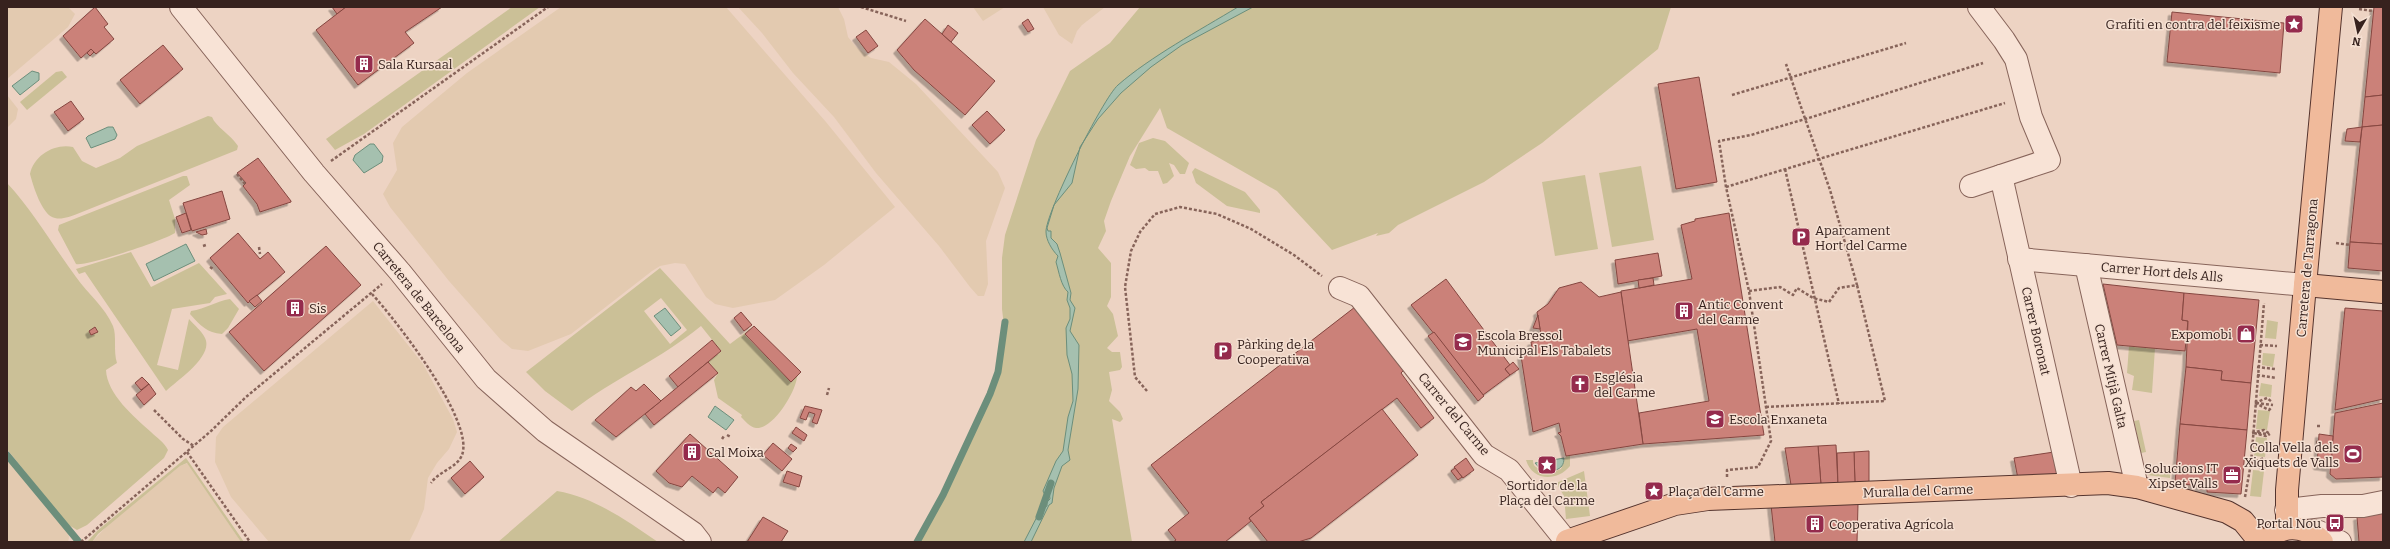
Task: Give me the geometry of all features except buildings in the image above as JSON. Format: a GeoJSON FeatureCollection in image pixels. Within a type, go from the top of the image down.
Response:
{"type":"FeatureCollection","features":[{"type":"Feature","properties":{"kind":"main road","name":"Carretera de Tarragona"},"geometry":{"type":"LineString","coordinates":[[2286,519],[2305,285],[2331,7]]}},
{"type":"Feature","properties":{"kind":"main road"},"geometry":{"type":"LineString","coordinates":[[2305,285],[2383,292]]}},
{"type":"Feature","properties":{"kind":"main road","name":"Muralla del Carme"},"geometry":{"type":"LineString","coordinates":[[1566,542],[1675,504],[1708,499],[2070,481],[2108,483],[2137,487],[2227,512],[2243,521],[2260,542]]}},
{"type":"Feature","properties":{"kind":"main road"},"geometry":{"type":"LineString","coordinates":[[2265,542],[2277,532],[2286,519],[2298,528],[2315,537]]}},
{"type":"Feature","properties":{"kind":"street","name":"Carretera de Barcelona"},"geometry":{"type":"LineString","coordinates":[[181,7],[314,173],[400,272],[486,379],[545,431],[693,533],[700,542]]}},
{"type":"Feature","properties":{"kind":"street"},"geometry":{"type":"LineString","coordinates":[[1972,186],[2049,160],[2031,117],[2016,59],[1979,7]]}},
{"type":"Feature","properties":{"kind":"street","name":"Carrer Boronat"},"geometry":{"type":"LineString","coordinates":[[2001,176],[2070,481]]}},
{"type":"Feature","properties":{"kind":"street","name":"Carrer Hort dels Alls"},"geometry":{"type":"LineString","coordinates":[[2019,259],[2305,285]]}},
{"type":"Feature","properties":{"kind":"street","name":"Carrer Mitjà Galta"},"geometry":{"type":"LineString","coordinates":[[2086,265],[2137,487]]}},
{"type":"Feature","properties":{"kind":"street","name":"Carrer del Carme"},"geometry":{"type":"LineString","coordinates":[[1340,288],[1359,296],[1484,455],[1509,470],[1566,542]]}},
{"type":"Feature","properties":{"kind":"street"},"geometry":{"type":"LineString","coordinates":[[2286,519],[2322,506],[2363,506],[2383,502]]}},
{"type":"Feature","properties":{"kind":"street"},"geometry":{"type":"LineString","coordinates":[[2315,537],[2319,532],[2340,542]]}},
{"type":"Feature","properties":{"kind":"path"},"geometry":{"type":"LineString","coordinates":[[314,173],[548,7]]}},
{"type":"Feature","properties":{"kind":"path"},"geometry":{"type":"LineString","coordinates":[[861,7],[906,21]]}},
{"type":"Feature","properties":{"kind":"path"},"geometry":{"type":"LineString","coordinates":[[2359,9],[2373,11]]}},
{"type":"Feature","properties":{"kind":"path"},"geometry":{"type":"LineString","coordinates":[[1732,95],[1906,43]]}},
{"type":"Feature","properties":{"kind":"path"},"geometry":{"type":"LineString","coordinates":[[1727,470],[1758,467],[1772,441],[1749,291],[1726,187],[1719,141],[1750,135],[1805,119],[1983,63]]}},
{"type":"Feature","properties":{"kind":"path"},"geometry":{"type":"LineString","coordinates":[[1766,407],[1885,401],[1857,285],[1830,190],[1818,160],[1792,77],[1786,64]]}},
{"type":"Feature","properties":{"kind":"path"},"geometry":{"type":"LineString","coordinates":[[1726,187],[2011,100]]}},
{"type":"Feature","properties":{"kind":"path"},"geometry":{"type":"LineString","coordinates":[[1785,170],[1839,404]]}},
{"type":"Feature","properties":{"kind":"path"},"geometry":{"type":"LineString","coordinates":[[237,174],[245,184]]}},
{"type":"Feature","properties":{"kind":"path"},"geometry":{"type":"LineString","coordinates":[[1147,391],[1135,376],[1125,287],[1131,251],[1140,232],[1156,214],[1180,208],[1217,214],[1251,229],[1294,255],[1313,271],[1340,288]]}},
{"type":"Feature","properties":{"kind":"path"},"geometry":{"type":"LineString","coordinates":[[2336,243],[2350,245]]}},
{"type":"Feature","properties":{"kind":"path"},"geometry":{"type":"LineString","coordinates":[[259,247],[260,254]]}},
{"type":"Feature","properties":{"kind":"path"},"geometry":{"type":"LineString","coordinates":[[1749,291],[1780,287],[1793,294],[1797,288],[1815,298],[1829,302],[1839,288],[1857,285]]}},
{"type":"Feature","properties":{"kind":"path"},"geometry":{"type":"LineString","coordinates":[[81,542],[194,446],[281,368],[366,296],[372,294],[380,286]]}},
{"type":"Feature","properties":{"kind":"path"},"geometry":{"type":"LineString","coordinates":[[372,294],[434,374],[458,424],[463,453],[458,462],[442,472],[431,483]]}},
{"type":"Feature","properties":{"kind":"path"},"geometry":{"type":"LineString","coordinates":[[2244,501],[2251,463],[2252,433],[2265,299]]}},
{"type":"Feature","properties":{"kind":"path"},"geometry":{"type":"LineString","coordinates":[[2260,345],[2279,347]]}},
{"type":"Feature","properties":{"kind":"path"},"geometry":{"type":"LineString","coordinates":[[2258,367],[2274,368]]}},
{"type":"Feature","properties":{"kind":"path"},"geometry":{"type":"LineString","coordinates":[[2257,375],[2273,377]]}},
{"type":"Feature","properties":{"kind":"path"},"geometry":{"type":"LineString","coordinates":[[827,395],[829,388]]}},
{"type":"Feature","properties":{"kind":"path"},"geometry":{"type":"LineString","coordinates":[[2255,403],[2270,399]]}},
{"type":"Feature","properties":{"kind":"path"},"geometry":{"type":"LineString","coordinates":[[2255,403],[2269,404]]}},
{"type":"Feature","properties":{"kind":"path"},"geometry":{"type":"LineString","coordinates":[[2255,403],[2269,410]]}},
{"type":"Feature","properties":{"kind":"path"},"geometry":{"type":"LineString","coordinates":[[154,410],[183,439],[194,446]]}},
{"type":"Feature","properties":{"kind":"path"},"geometry":{"type":"LineString","coordinates":[[2252,433],[2266,434],[2252,433]]}},
{"type":"Feature","properties":{"kind":"path"},"geometry":{"type":"LineString","coordinates":[[724,436],[731,437]]}},
{"type":"Feature","properties":{"kind":"path"},"geometry":{"type":"LineString","coordinates":[[187,452],[250,542]]}},
{"type":"Feature","properties":{"kind":"path"},"geometry":{"type":"LineString","coordinates":[[2251,463],[2264,458]]}},
{"type":"Feature","properties":{"kind":"path"},"geometry":{"type":"LineString","coordinates":[[2251,463],[2267,465]]}},
{"type":"Feature","properties":{"kind":"path"},"geometry":{"type":"LineString","coordinates":[[2251,463],[2263,470]]}},
{"type":"Feature","properties":{"kind":"shaded area"},"geometry":{"type":"Polygon","coordinates":[[[7,7],[68,7],[75,14],[68,27],[7,79],[7,7]]]}},
{"type":"Feature","properties":{"kind":"shaded area"},"geometry":{"type":"Polygon","coordinates":[[[512,7],[540,7],[364,134],[335,150],[326,139],[512,7]]]}},
{"type":"Feature","properties":{"kind":"shaded area"},"geometry":{"type":"Polygon","coordinates":[[[561,7],[726,7],[826,122],[895,207],[824,265],[775,300],[733,308],[715,304],[706,297],[685,264],[675,263],[660,266],[652,271],[571,334],[528,351],[512,349],[501,340],[449,281],[390,207],[383,194],[397,170],[393,143],[402,127],[467,73],[561,7]]]}},
{"type":"Feature","properties":{"kind":"shaded area"},"geometry":{"type":"Polygon","coordinates":[[[738,7],[838,7],[844,19],[848,37],[856,47],[871,58],[889,62],[916,84],[998,172],[1005,188],[986,241],[988,284],[984,296],[978,296],[970,287],[939,246],[876,173],[834,117],[793,73],[762,33],[738,7]]]}},
{"type":"Feature","properties":{"kind":"shaded area"},"geometry":{"type":"Polygon","coordinates":[[[973,7],[1005,7],[983,21],[973,7]]]}},
{"type":"Feature","properties":{"kind":"shaded area"},"geometry":{"type":"Polygon","coordinates":[[[1043,7],[1105,7],[1082,25],[1077,31],[1072,44],[1059,35],[1043,7]]]}},
{"type":"Feature","properties":{"kind":"shaded area"},"geometry":{"type":"Polygon","coordinates":[[[1140,7],[1671,7],[1658,49],[1542,143],[1484,182],[1398,225],[1389,233],[1376,236],[1378,233],[1332,250],[1277,191],[1167,128],[1160,108],[1130,156],[1104,221],[1106,231],[1098,248],[1111,263],[1111,297],[1107,306],[1113,314],[1118,336],[1107,348],[1112,352],[1120,352],[1122,367],[1120,370],[1109,372],[1112,390],[1109,401],[1120,412],[1123,419],[1120,422],[1112,419],[1132,542],[919,542],[945,495],[1000,374],[1005,334],[1002,309],[1002,258],[1005,235],[1036,140],[1070,71],[1110,43],[1140,7]]]}},
{"type":"Feature","properties":{"kind":"shaded area"},"geometry":{"type":"Polygon","coordinates":[[[1238,7],[1253,7],[1182,45],[1151,67],[1121,93],[1098,119],[1085,140],[1100,111],[1118,85],[1145,64],[1238,7]]]}},
{"type":"Feature","properties":{"kind":"shaded area"},"geometry":{"type":"Polygon","coordinates":[[[32,71],[39,73],[39,80],[20,95],[12,86],[32,71]]]}},
{"type":"Feature","properties":{"kind":"shaded area"},"geometry":{"type":"Polygon","coordinates":[[[62,71],[67,77],[27,110],[20,102],[56,72],[62,71]]]}},
{"type":"Feature","properties":{"kind":"shaded area"},"geometry":{"type":"Polygon","coordinates":[[[7,95],[18,109],[16,119],[7,128],[7,95]]]}},
{"type":"Feature","properties":{"kind":"shaded area"},"geometry":{"type":"Polygon","coordinates":[[[208,116],[212,117],[214,121],[235,142],[238,146],[237,150],[66,218],[55,218],[50,216],[42,206],[30,174],[36,161],[46,152],[59,147],[73,147],[82,161],[96,168],[120,158],[137,146],[208,116]]]}},
{"type":"Feature","properties":{"kind":"shaded area"},"geometry":{"type":"Polygon","coordinates":[[[108,127],[113,127],[117,135],[115,139],[91,148],[86,138],[108,127]]]}},
{"type":"Feature","properties":{"kind":"shaded area"},"geometry":{"type":"Polygon","coordinates":[[[1153,138],[1165,141],[1189,163],[1185,174],[1180,174],[1174,165],[1169,163],[1174,176],[1167,183],[1163,184],[1158,171],[1149,171],[1145,168],[1136,169],[1130,165],[1139,143],[1153,138]]]}},
{"type":"Feature","properties":{"kind":"shaded area"},"geometry":{"type":"Polygon","coordinates":[[[370,144],[374,144],[383,156],[382,162],[364,173],[353,160],[355,155],[370,144]]]}},
{"type":"Feature","properties":{"kind":"shaded area"},"geometry":{"type":"Polygon","coordinates":[[[1079,150],[1072,183],[1054,205],[1064,181],[1079,150]]]}},
{"type":"Feature","properties":{"kind":"shaded area"},"geometry":{"type":"Polygon","coordinates":[[[1641,166],[1654,240],[1612,247],[1599,173],[1641,166]]]}},
{"type":"Feature","properties":{"kind":"shaded area"},"geometry":{"type":"Polygon","coordinates":[[[1195,168],[1245,192],[1260,210],[1260,213],[1227,206],[1196,183],[1192,172],[1195,168]]]}},
{"type":"Feature","properties":{"kind":"shaded area"},"geometry":{"type":"Polygon","coordinates":[[[1585,175],[1598,249],[1555,256],[1542,182],[1585,175]]]}},
{"type":"Feature","properties":{"kind":"shaded area"},"geometry":{"type":"Polygon","coordinates":[[[183,176],[187,176],[190,185],[169,200],[175,219],[175,233],[125,252],[82,264],[76,264],[58,230],[59,225],[183,176]]]}},
{"type":"Feature","properties":{"kind":"shaded area"},"geometry":{"type":"Polygon","coordinates":[[[7,183],[43,229],[76,277],[110,319],[114,330],[117,363],[106,370],[111,388],[122,404],[167,447],[168,450],[164,458],[87,525],[77,530],[67,524],[7,449],[7,183]]]}},
{"type":"Feature","properties":{"kind":"shaded area"},"geometry":{"type":"Polygon","coordinates":[[[1054,206],[1047,228],[1048,231],[1051,231],[1051,238],[1057,244],[1071,293],[1070,300],[1075,308],[1070,331],[1079,345],[1078,389],[1068,450],[1070,460],[1062,466],[1054,488],[1052,503],[1049,505],[1031,542],[1024,542],[1041,509],[1047,506],[1047,502],[1050,499],[1049,491],[1045,495],[1043,491],[1056,461],[1063,451],[1068,417],[1073,401],[1072,374],[1067,355],[1066,328],[1070,319],[1070,308],[1067,300],[1068,292],[1062,283],[1059,274],[1056,262],[1058,256],[1050,245],[1046,235],[1046,232],[1048,221],[1054,206]]]}},
{"type":"Feature","properties":{"kind":"shaded area"},"geometry":{"type":"Polygon","coordinates":[[[186,244],[195,261],[154,281],[146,264],[186,244]]]}},
{"type":"Feature","properties":{"kind":"shaded area"},"geometry":{"type":"Polygon","coordinates":[[[131,252],[151,287],[199,263],[227,294],[215,297],[210,303],[172,309],[157,365],[178,370],[189,319],[204,335],[206,345],[200,360],[166,391],[85,272],[79,274],[76,269],[131,252]]]}},
{"type":"Feature","properties":{"kind":"shaded area"},"geometry":{"type":"Polygon","coordinates":[[[660,268],[730,344],[754,326],[745,335],[791,382],[797,376],[793,390],[783,408],[770,423],[763,427],[756,428],[748,424],[741,417],[742,415],[718,398],[714,380],[718,373],[708,362],[721,351],[701,326],[670,349],[604,389],[572,411],[545,391],[526,372],[660,268]],[[661,298],[644,311],[670,344],[687,330],[661,298]]]}},
{"type":"Feature","properties":{"kind":"shaded area"},"geometry":{"type":"Polygon","coordinates":[[[230,299],[239,309],[228,328],[222,334],[208,330],[190,314],[191,311],[230,299]]]}},
{"type":"Feature","properties":{"kind":"shaded area"},"geometry":{"type":"Polygon","coordinates":[[[373,301],[423,364],[453,419],[457,432],[449,449],[437,463],[428,478],[424,509],[417,526],[409,542],[269,542],[231,497],[215,462],[216,437],[223,427],[373,301]]]}},
{"type":"Feature","properties":{"kind":"shaded area"},"geometry":{"type":"Polygon","coordinates":[[[665,308],[681,328],[671,336],[654,316],[665,308]]]}},
{"type":"Feature","properties":{"kind":"shaded area"},"geometry":{"type":"Polygon","coordinates":[[[2267,320],[2278,322],[2276,339],[2265,338],[2267,320]]]}},
{"type":"Feature","properties":{"kind":"shaded area"},"geometry":{"type":"Polygon","coordinates":[[[2129,346],[2155,348],[2152,393],[2132,390],[2134,376],[2127,373],[2129,346]]]}},
{"type":"Feature","properties":{"kind":"shaded area"},"geometry":{"type":"Polygon","coordinates":[[[2263,353],[2275,354],[2273,367],[2262,365],[2263,353]]]}},
{"type":"Feature","properties":{"kind":"shaded area"},"geometry":{"type":"Polygon","coordinates":[[[2261,383],[2272,385],[2271,397],[2259,396],[2261,383]]]}},
{"type":"Feature","properties":{"kind":"shaded area"},"geometry":{"type":"Polygon","coordinates":[[[715,406],[734,420],[726,430],[708,417],[715,406]]]}},
{"type":"Feature","properties":{"kind":"shaded area"},"geometry":{"type":"Polygon","coordinates":[[[2258,410],[2270,411],[2267,430],[2256,429],[2258,410]]]}},
{"type":"Feature","properties":{"kind":"shaded area"},"geometry":{"type":"Polygon","coordinates":[[[2139,420],[2146,452],[2141,453],[2134,421],[2139,420]]]}},
{"type":"Feature","properties":{"kind":"shaded area"},"geometry":{"type":"Polygon","coordinates":[[[2256,437],[2267,438],[2265,457],[2254,456],[2256,437]]]}},
{"type":"Feature","properties":{"kind":"shaded area"},"geometry":{"type":"Polygon","coordinates":[[[1566,456],[1570,456],[1570,466],[1565,471],[1552,477],[1545,477],[1534,472],[1529,467],[1526,460],[1533,460],[1535,466],[1547,474],[1561,469],[1566,456]]]}},
{"type":"Feature","properties":{"kind":"shaded area"},"geometry":{"type":"Polygon","coordinates":[[[7,457],[68,531],[68,542],[7,542],[7,457]]]}},
{"type":"Feature","properties":{"kind":"shaded area"},"geometry":{"type":"Polygon","coordinates":[[[186,458],[244,542],[241,542],[187,463],[180,466],[98,534],[92,542],[87,542],[98,530],[186,458]]]}},
{"type":"Feature","properties":{"kind":"shaded area"},"geometry":{"type":"Polygon","coordinates":[[[1564,458],[1562,466],[1553,471],[1542,471],[1535,463],[1564,458]]]}},
{"type":"Feature","properties":{"kind":"shaded area"},"geometry":{"type":"Polygon","coordinates":[[[188,463],[241,542],[92,542],[112,521],[180,466],[188,463]]]}},
{"type":"Feature","properties":{"kind":"shaded area"},"geometry":{"type":"Polygon","coordinates":[[[2171,468],[2170,478],[2146,475],[2171,468]]]}},
{"type":"Feature","properties":{"kind":"shaded area"},"geometry":{"type":"Polygon","coordinates":[[[2253,470],[2264,471],[2261,497],[2250,496],[2253,470]]]}},
{"type":"Feature","properties":{"kind":"shaded area"},"geometry":{"type":"Polygon","coordinates":[[[1584,471],[1590,516],[1566,519],[1564,496],[1556,483],[1584,471]]]}},
{"type":"Feature","properties":{"kind":"shaded area"},"geometry":{"type":"Polygon","coordinates":[[[557,491],[571,494],[597,504],[622,518],[658,542],[498,542],[557,491]]]}},
{"type":"Feature","properties":{"kind":"waterway"},"geometry":{"type":"LineString","coordinates":[[917,542],[943,495],[990,394],[998,372],[1005,322]]}},
{"type":"Feature","properties":{"kind":"waterway"},"geometry":{"type":"LineString","coordinates":[[7,455],[79,542]]}},
{"type":"Feature","properties":{"kind":"waterway"},"geometry":{"type":"LineString","coordinates":[[1039,517],[1051,483]]}},
{"type":"Feature","properties":{"kind":"place","name":"Grafiti en contra del feixisme"},"geometry":{"type":"Point","coordinates":[2294,24]}},
{"type":"Feature","properties":{"kind":"place","name":"Sala Kursaal"},"geometry":{"type":"Point","coordinates":[364,64]}},
{"type":"Feature","properties":{"kind":"place","name":"Aparcament Hort del Carme"},"geometry":{"type":"Point","coordinates":[1801,237]}},
{"type":"Feature","properties":{"kind":"place","name":"Sis"},"geometry":{"type":"Point","coordinates":[295,308]}},
{"type":"Feature","properties":{"kind":"place","name":"Antic Convent del Carme"},"geometry":{"type":"Point","coordinates":[1684,311]}},
{"type":"Feature","properties":{"kind":"place","name":"Expomobi"},"geometry":{"type":"Point","coordinates":[2246,334]}},
{"type":"Feature","properties":{"kind":"place","name":"Escola Bressol Municipal Els Tabalets"},"geometry":{"type":"Point","coordinates":[1463,342]}},
{"type":"Feature","properties":{"kind":"place","name":"Pàrking de la Cooperativa"},"geometry":{"type":"Point","coordinates":[1223,351]}},
{"type":"Feature","properties":{"kind":"place","name":"Església del Carme"},"geometry":{"type":"Point","coordinates":[1580,384]}},
{"type":"Feature","properties":{"kind":"place","name":"Escola Enxaneta"},"geometry":{"type":"Point","coordinates":[1715,419]}},
{"type":"Feature","properties":{"kind":"place","name":"Cal Moixa"},"geometry":{"type":"Point","coordinates":[692,452]}},
{"type":"Feature","properties":{"kind":"place","name":"Colla Vella dels Xiquets de Valls"},"geometry":{"type":"Point","coordinates":[2353,454]}},
{"type":"Feature","properties":{"kind":"place","name":"Sortidor de la Plaça del Carme"},"geometry":{"type":"Point","coordinates":[1547,465]}},
{"type":"Feature","properties":{"kind":"place","name":"Solucions IT Xipset Valls"},"geometry":{"type":"Point","coordinates":[2232,475]}},
{"type":"Feature","properties":{"kind":"place","name":"Plaça del Carme"},"geometry":{"type":"Point","coordinates":[1654,491]}},
{"type":"Feature","properties":{"kind":"place","name":"Portal Nou"},"geometry":{"type":"Point","coordinates":[2335,523]}},
{"type":"Feature","properties":{"kind":"place","name":"Cooperativa Agrícola"},"geometry":{"type":"Point","coordinates":[1815,524]}}]}
